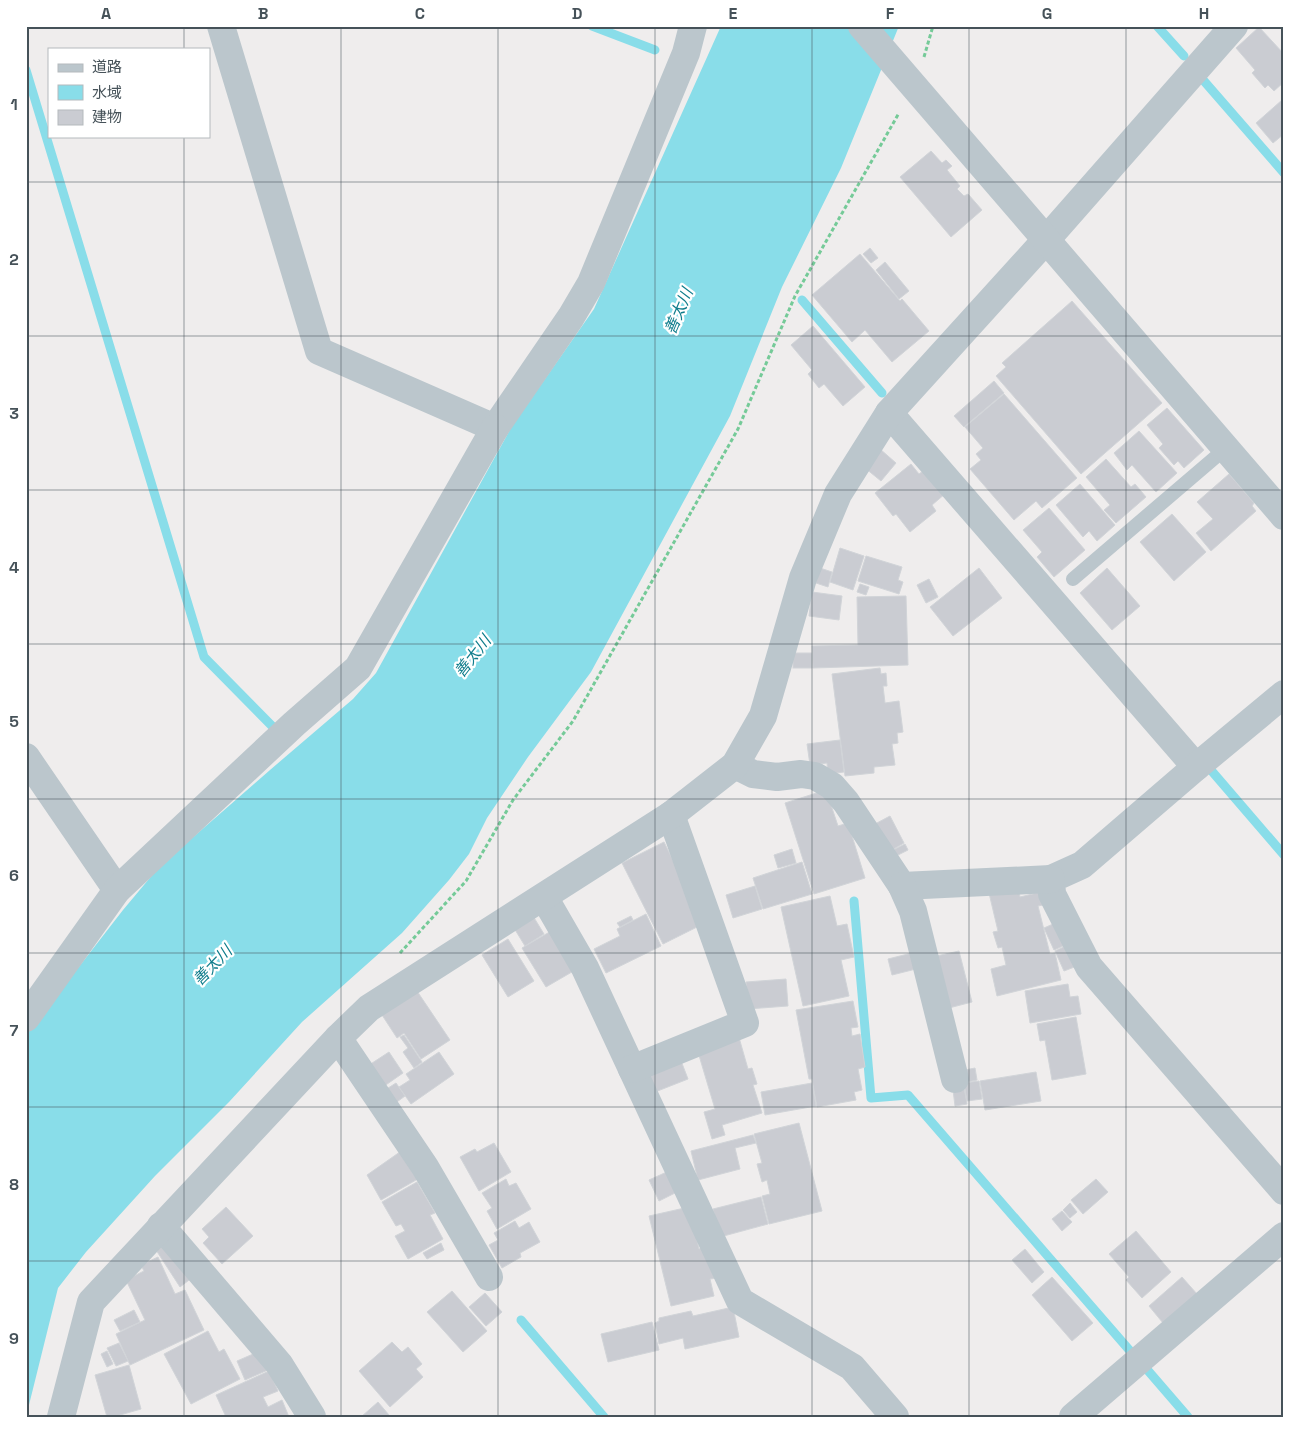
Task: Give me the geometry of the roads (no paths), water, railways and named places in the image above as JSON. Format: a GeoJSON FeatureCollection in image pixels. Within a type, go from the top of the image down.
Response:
{"type":"FeatureCollection","features":[{"type":"Feature","properties":{"kind":"street"},"geometry":{"type":"LineString","coordinates":[[221,26],[319,351],[495,428]]}},
{"type":"Feature","properties":{"kind":"street"},"geometry":{"type":"LineString","coordinates":[[26,1018],[116,890],[294,724],[358,668],[495,428],[571,317],[591,283],[686,53],[693,26]]}},
{"type":"Feature","properties":{"kind":"street"},"geometry":{"type":"LineString","coordinates":[[862,26],[1045,241],[1284,516]]}},
{"type":"Feature","properties":{"kind":"street"},"geometry":{"type":"LineString","coordinates":[[61,1417],[91,1302],[338,1038],[369,1008],[671,815],[735,765],[762,716],[803,578],[838,494],[889,413],[1045,241],[1234,26]]}},
{"type":"Feature","properties":{"kind":"street"},"geometry":{"type":"LineString","coordinates":[[889,413],[1196,767]]}},
{"type":"Feature","properties":{"kind":"street"},"geometry":{"type":"LineString","coordinates":[[902,886],[1051,879],[1082,865],[1284,694]]}},
{"type":"Feature","properties":{"kind":"street"},"geometry":{"type":"LineString","coordinates":[[26,757],[116,890]]}},
{"type":"Feature","properties":{"kind":"street"},"geometry":{"type":"LineString","coordinates":[[735,765],[753,774],[777,777],[801,774],[815,776],[832,786],[846,802],[902,886],[913,911],[955,1079]]}},
{"type":"Feature","properties":{"kind":"street"},"geometry":{"type":"LineString","coordinates":[[632,1069],[745,1023],[671,815]]}},
{"type":"Feature","properties":{"kind":"street"},"geometry":{"type":"LineString","coordinates":[[1051,879],[1052,894],[1089,967],[1284,1191]]}},
{"type":"Feature","properties":{"kind":"street"},"geometry":{"type":"LineString","coordinates":[[544,897],[585,968],[740,1301],[852,1367],[895,1417]]}},
{"type":"Feature","properties":{"kind":"street"},"geometry":{"type":"LineString","coordinates":[[338,1038],[425,1167],[489,1277]]}},
{"type":"Feature","properties":{"kind":"street"},"geometry":{"type":"LineString","coordinates":[[161,1226],[280,1364],[312,1417]]}},
{"type":"Feature","properties":{"kind":"street"},"geometry":{"type":"LineString","coordinates":[[1073,1417],[1284,1236]]}},
{"type":"Feature","properties":{"kind":"lane"},"geometry":{"type":"LineString","coordinates":[[1073,579],[1225,449]]}},
{"type":"Feature","properties":{"kind":"water","name":"善太川"},"geometry":{"type":"Polygon","coordinates":[[[721,26],[899,26],[841,168],[782,287],[730,416],[591,672],[528,757],[487,818],[469,854],[449,880],[402,933],[302,1022],[229,1102],[155,1176],[86,1252],[58,1288],[26,1417],[26,1035],[123,910],[159,867],[353,699],[376,673],[512,426],[594,309],[721,26]]]}},
{"type":"Feature","properties":{"kind":"waterway"},"geometry":{"type":"LineString","coordinates":[[592,26],[655,50]]}},
{"type":"Feature","properties":{"kind":"waterway"},"geometry":{"type":"LineString","coordinates":[[1157,26],[1184,56]]}},
{"type":"Feature","properties":{"kind":"waterway"},"geometry":{"type":"LineString","coordinates":[[26,70],[204,657],[272,726]]}},
{"type":"Feature","properties":{"kind":"waterway"},"geometry":{"type":"LineString","coordinates":[[1204,81],[1284,173]]}},
{"type":"Feature","properties":{"kind":"waterway"},"geometry":{"type":"LineString","coordinates":[[802,300],[882,393]]}},
{"type":"Feature","properties":{"kind":"waterway"},"geometry":{"type":"LineString","coordinates":[[1210,769],[1284,855]]}},
{"type":"Feature","properties":{"kind":"waterway"},"geometry":{"type":"LineString","coordinates":[[854,901],[871,1098],[908,1095],[1131,1352]]}},
{"type":"Feature","properties":{"kind":"waterway"},"geometry":{"type":"LineString","coordinates":[[521,1320],[604,1417]]}},
{"type":"Feature","properties":{"kind":"waterway"},"geometry":{"type":"LineString","coordinates":[[1144,1366],[1188,1417]]}}]}
